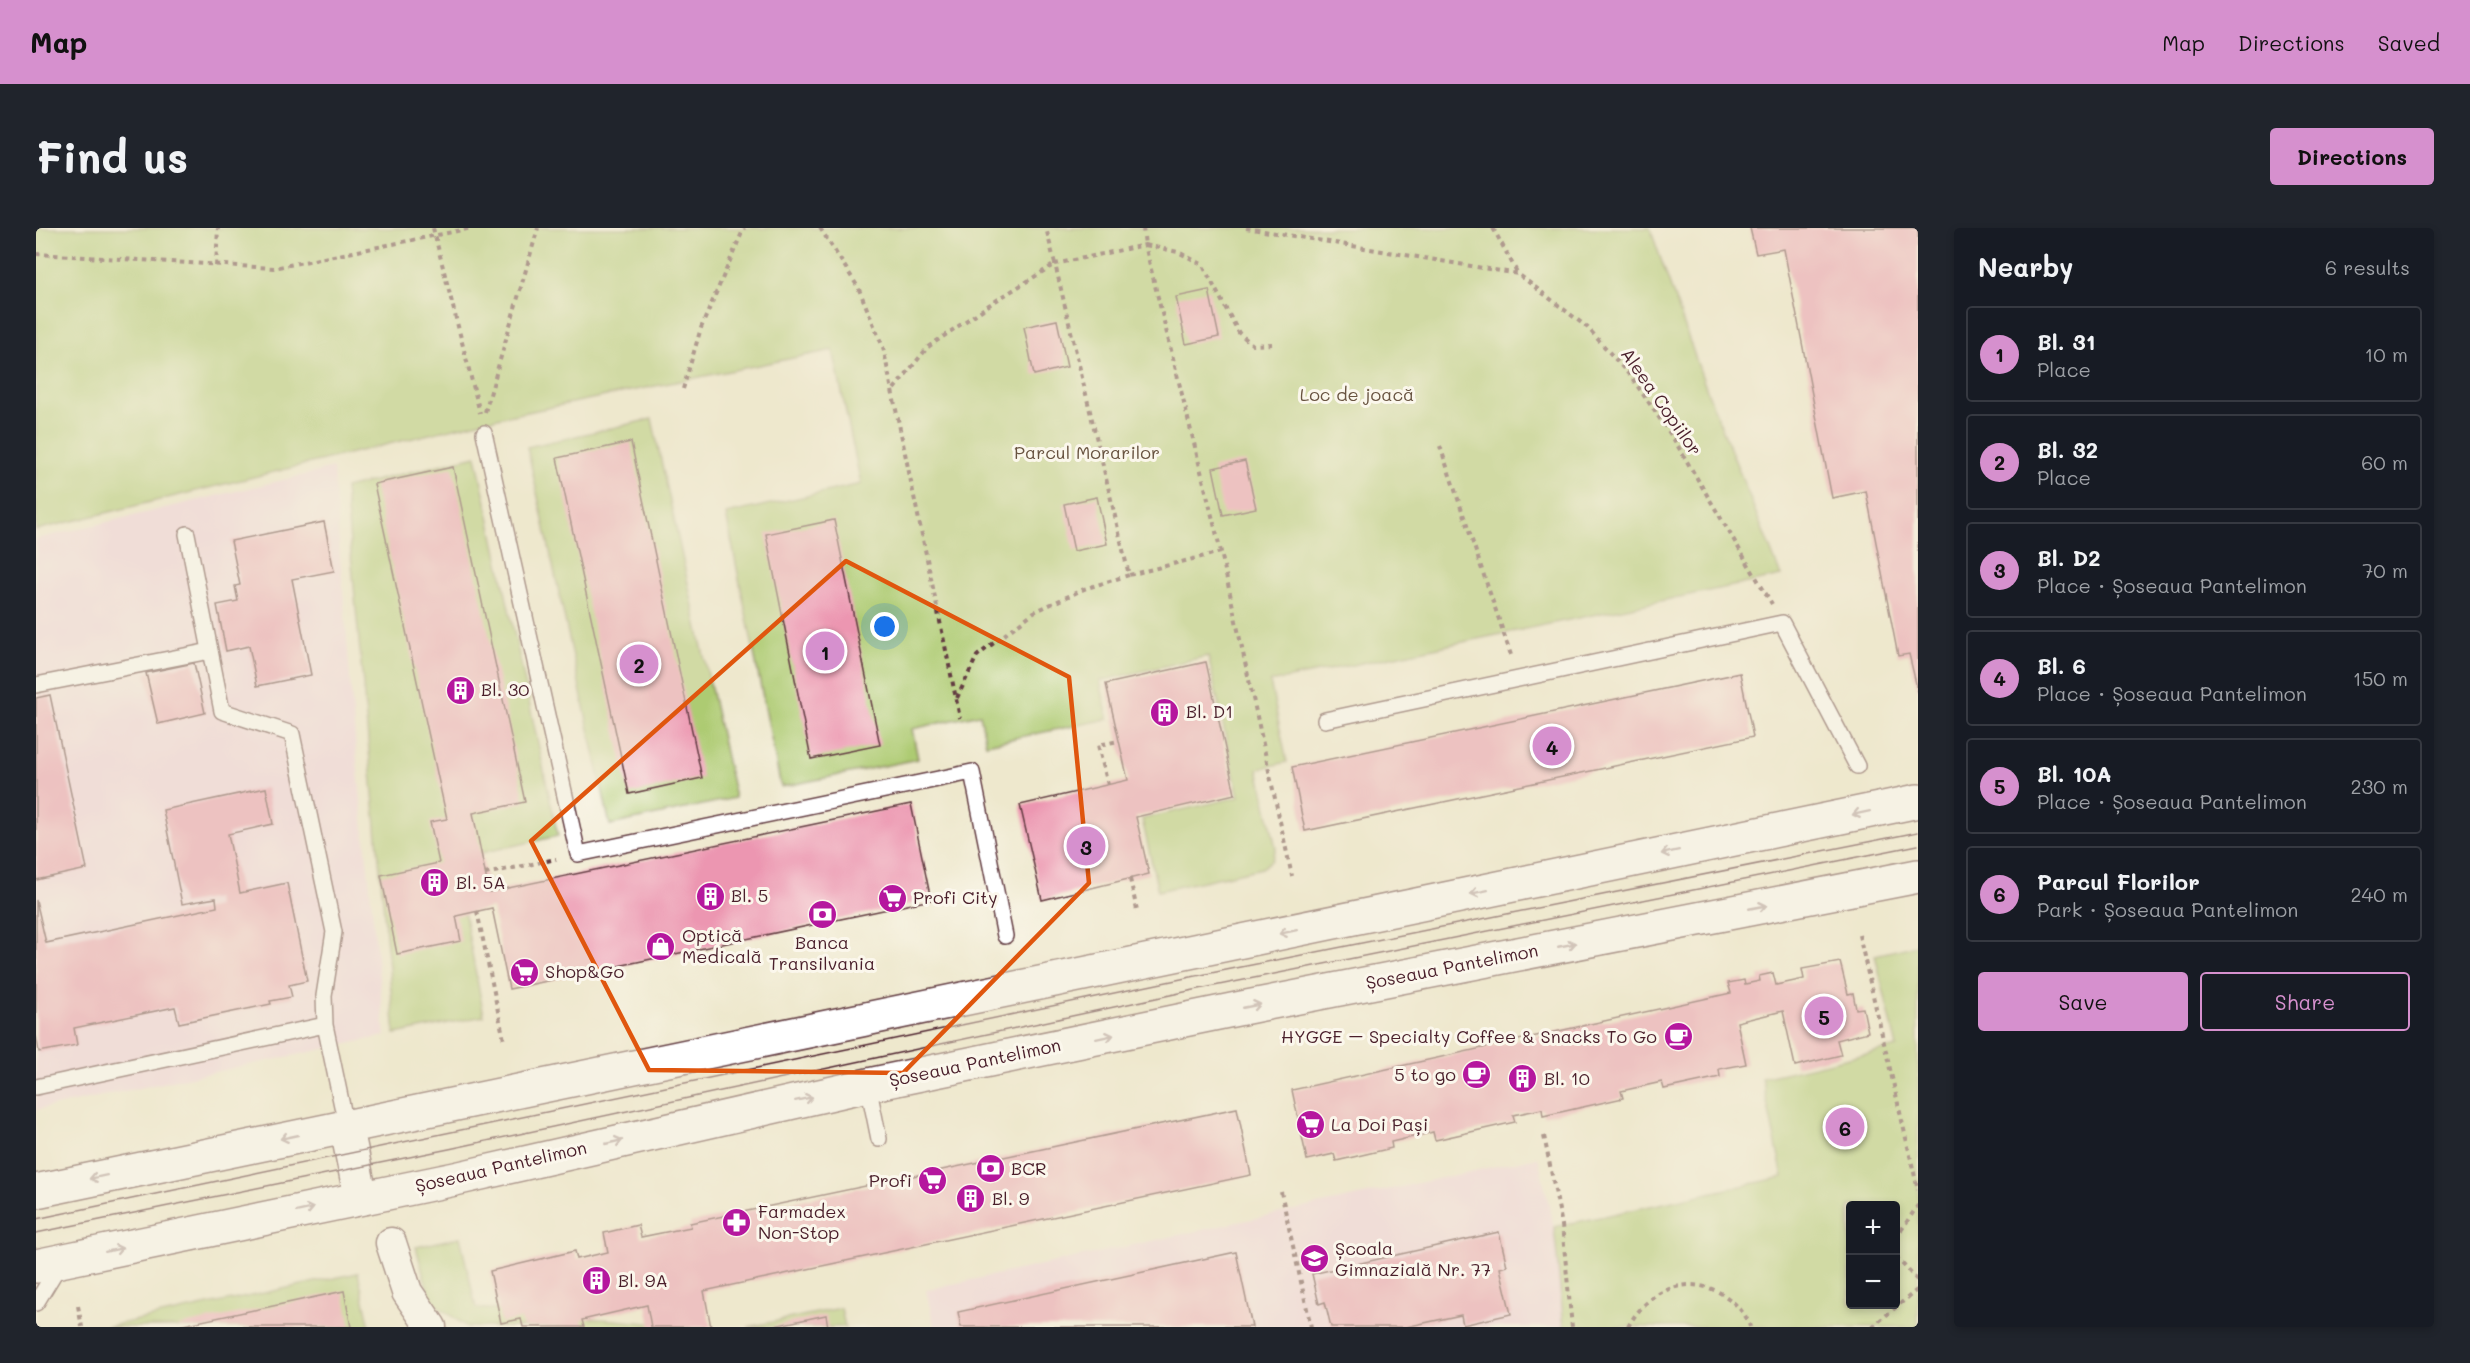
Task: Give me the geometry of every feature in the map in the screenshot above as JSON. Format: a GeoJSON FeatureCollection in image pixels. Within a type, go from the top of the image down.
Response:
{"type":"FeatureCollection","features":[{"type":"Feature","properties":{"kind":"main road"},"geometry":{"type":"LineString","coordinates":[[36,1191],[1918,801]]}},
{"type":"Feature","properties":{"kind":"main road","name":"Șoseaua Pantelimon"},"geometry":{"type":"LineString","coordinates":[[49,1263],[361,1198],[868,1085],[1242,1008],[1918,876]]}},
{"type":"Feature","properties":{"kind":"main road"},"geometry":{"type":"LineString","coordinates":[[346,1125],[361,1198]]}},
{"type":"Feature","properties":{"kind":"street"},"geometry":{"type":"LineString","coordinates":[[391,1243],[407,1292],[431,1327]]}},
{"type":"Feature","properties":{"kind":"lane"},"geometry":{"type":"LineString","coordinates":[[484,433],[578,854],[972,772],[1005,936]]}},
{"type":"Feature","properties":{"kind":"lane"},"geometry":{"type":"LineString","coordinates":[[187,534],[222,711],[292,735],[334,932],[324,996],[325,1024],[346,1125]]}},
{"type":"Feature","properties":{"kind":"lane"},"geometry":{"type":"LineString","coordinates":[[1325,720],[1782,623],[1857,766]]}},
{"type":"Feature","properties":{"kind":"lane"},"geometry":{"type":"LineString","coordinates":[[36,685],[210,651]]}},
{"type":"Feature","properties":{"kind":"lane"},"geometry":{"type":"LineString","coordinates":[[36,1087],[325,1024]]}},
{"type":"Feature","properties":{"kind":"lane"},"geometry":{"type":"LineString","coordinates":[[868,1085],[879,1139]]}},
{"type":"Feature","properties":{"kind":"lane"},"geometry":{"type":"LineString","coordinates":[[36,1303],[49,1263]]}},
{"type":"Feature","properties":{"kind":"path"},"geometry":{"type":"LineString","coordinates":[[216,266],[218,228]]}},
{"type":"Feature","properties":{"kind":"path"},"geometry":{"type":"LineString","coordinates":[[433,228],[483,421],[538,228]]}},
{"type":"Feature","properties":{"kind":"path"},"geometry":{"type":"LineString","coordinates":[[36,254],[274,268],[472,228]]}},
{"type":"Feature","properties":{"kind":"path"},"geometry":{"type":"LineString","coordinates":[[684,389],[701,328],[744,228]]}},
{"type":"Feature","properties":{"kind":"path"},"geometry":{"type":"LineString","coordinates":[[820,228],[858,286],[873,318],[893,389],[960,718]]}},
{"type":"Feature","properties":{"kind":"path"},"geometry":{"type":"LineString","coordinates":[[1046,228],[1129,575]]}},
{"type":"Feature","properties":{"kind":"path"},"geometry":{"type":"LineString","coordinates":[[1143,228],[1145,244],[1221,552],[1292,876]]}},
{"type":"Feature","properties":{"kind":"path","name":"Aleea Copiilor"},"geometry":{"type":"LineString","coordinates":[[1246,228],[1518,274],[1588,328],[1632,378],[1673,438],[1782,623]]}},
{"type":"Feature","properties":{"kind":"path"},"geometry":{"type":"LineString","coordinates":[[1493,228],[1518,274]]}},
{"type":"Feature","properties":{"kind":"path"},"geometry":{"type":"LineString","coordinates":[[893,389],[928,347],[1055,264],[1145,244],[1178,252],[1202,264],[1239,333],[1253,345],[1273,345]]}},
{"type":"Feature","properties":{"kind":"path"},"geometry":{"type":"LineString","coordinates":[[1440,446],[1519,680]]}},
{"type":"Feature","properties":{"kind":"path"},"geometry":{"type":"LineString","coordinates":[[957,699],[977,656],[1034,612],[1084,589],[1221,552]]}},
{"type":"Feature","properties":{"kind":"path"},"geometry":{"type":"LineString","coordinates":[[1108,785],[1098,746],[1119,741]]}},
{"type":"Feature","properties":{"kind":"path"},"geometry":{"type":"LineString","coordinates":[[485,874],[578,854]]}},
{"type":"Feature","properties":{"kind":"path"},"geometry":{"type":"LineString","coordinates":[[1130,879],[1137,910]]}},
{"type":"Feature","properties":{"kind":"path"},"geometry":{"type":"LineString","coordinates":[[477,911],[504,1040]]}},
{"type":"Feature","properties":{"kind":"path"},"geometry":{"type":"LineString","coordinates":[[1859,934],[1918,1190]]}},
{"type":"Feature","properties":{"kind":"path"},"geometry":{"type":"LineString","coordinates":[[1544,1136],[1562,1225],[1572,1327]]}},
{"type":"Feature","properties":{"kind":"path"},"geometry":{"type":"LineString","coordinates":[[1281,1192],[1311,1327]]}},
{"type":"Feature","properties":{"kind":"path"},"geometry":{"type":"LineString","coordinates":[[1900,1232],[1918,1205]]}},
{"type":"Feature","properties":{"kind":"path"},"geometry":{"type":"LineString","coordinates":[[1900,1261],[1918,1281]]}},
{"type":"Feature","properties":{"kind":"path"},"geometry":{"type":"LineString","coordinates":[[1628,1327],[1636,1311],[1653,1296],[1674,1286],[1696,1285],[1718,1291],[1736,1304],[1750,1327]]}},
{"type":"Feature","properties":{"kind":"path"},"geometry":{"type":"LineString","coordinates":[[1872,1327],[1918,1289]]}},
{"type":"Feature","properties":{"kind":"path"},"geometry":{"type":"LineString","coordinates":[[78,1306],[82,1327]]}},
{"type":"Feature","properties":{"kind":"highlighted area"},"geometry":{"type":"Polygon","coordinates":[[[846,561],[1069,677],[1089,883],[903,1073],[649,1070],[531,841],[846,561]]]}},
{"type":"Feature","properties":{"kind":"shaded area"},"geometry":{"type":"Polygon","coordinates":[[[333,468],[356,751],[385,1036],[36,1110],[36,539],[333,468]]]}},
{"type":"Feature","properties":{"kind":"shaded area","name":"Școala Gimnazială Nr. 77"},"geometry":{"type":"Polygon","coordinates":[[[1538,1157],[1554,1227],[1564,1327],[934,1327],[926,1290],[1538,1157]]]}},
{"type":"Feature","properties":{"kind":"green space","name":"Parcul Morarilor"},"geometry":{"type":"Polygon","coordinates":[[[36,228],[1650,228],[1706,388],[1781,576],[1270,682],[1287,762],[1258,769],[1276,848],[1272,860],[1262,868],[1158,891],[1142,819],[1239,797],[1208,656],[1100,681],[1108,719],[986,744],[980,714],[912,729],[918,759],[781,787],[726,514],[861,484],[833,350],[483,421],[36,530],[36,228]]]}},
{"type":"Feature","properties":{"kind":"green space"},"geometry":{"type":"Polygon","coordinates":[[[652,419],[735,798],[610,825],[527,447],[652,419]]]}},
{"type":"Feature","properties":{"kind":"green space"},"geometry":{"type":"Polygon","coordinates":[[[476,456],[558,836],[454,859],[484,1016],[395,1034],[345,488],[476,456]]]}},
{"type":"Feature","properties":{"kind":"green space"},"geometry":{"type":"Polygon","coordinates":[[[1918,945],[1918,1327],[1564,1327],[1554,1227],[1783,1177],[1762,1078],[1897,1047],[1875,955],[1918,945]]]}},
{"type":"Feature","properties":{"kind":"green space"},"geometry":{"type":"Polygon","coordinates":[[[460,1237],[476,1308],[692,1327],[467,1327],[431,1301],[416,1247],[460,1237]]]}},
{"type":"Feature","properties":{"kind":"green space"},"geometry":{"type":"Polygon","coordinates":[[[358,1273],[370,1327],[105,1327],[358,1273]]]}},
{"type":"Feature","properties":{"kind":"green space"},"geometry":{"type":"Polygon","coordinates":[[[841,1308],[845,1327],[748,1327],[841,1308]]]}},
{"type":"Feature","properties":{"kind":"building"},"geometry":{"type":"Polygon","coordinates":[[[1750,228],[1918,228],[1918,692],[1909,654],[1898,656],[1866,491],[1832,498],[1784,249],[1756,254],[1750,228]]]}},
{"type":"Feature","properties":{"kind":"building"},"geometry":{"type":"Polygon","coordinates":[[[1209,290],[1219,337],[1186,344],[1176,297],[1209,290]]]}},
{"type":"Feature","properties":{"kind":"building"},"geometry":{"type":"Polygon","coordinates":[[[1057,320],[1067,367],[1034,375],[1024,327],[1057,320]]]}},
{"type":"Feature","properties":{"kind":"building"},"geometry":{"type":"Polygon","coordinates":[[[631,442],[702,778],[629,794],[557,458],[631,442]]]}},
{"type":"Feature","properties":{"kind":"building"},"geometry":{"type":"Polygon","coordinates":[[[1245,461],[1256,508],[1223,515],[1213,468],[1245,461]]]}},
{"type":"Feature","properties":{"kind":"building"},"geometry":{"type":"Polygon","coordinates":[[[453,467],[525,802],[473,813],[489,892],[911,804],[931,900],[509,989],[492,908],[456,916],[461,941],[397,954],[381,875],[439,863],[430,822],[447,819],[374,484],[453,467]]]}},
{"type":"Feature","properties":{"kind":"building"},"geometry":{"type":"Polygon","coordinates":[[[1097,497],[1107,544],[1074,551],[1064,504],[1097,497]]]}},
{"type":"Feature","properties":{"kind":"building"},"geometry":{"type":"Polygon","coordinates":[[[834,520],[880,745],[811,759],[766,534],[834,520]]]}},
{"type":"Feature","properties":{"kind":"building"},"geometry":{"type":"Polygon","coordinates":[[[324,522],[334,571],[292,579],[311,675],[257,686],[249,646],[226,651],[217,605],[238,601],[235,586],[240,585],[231,541],[324,522]]]}},
{"type":"Feature","properties":{"kind":"building"},"geometry":{"type":"Polygon","coordinates":[[[1206,662],[1235,794],[1136,817],[1149,874],[1042,900],[1020,805],[1128,780],[1106,684],[1206,662]]]}},
{"type":"Feature","properties":{"kind":"building"},"geometry":{"type":"Polygon","coordinates":[[[194,663],[205,713],[158,724],[146,673],[194,663]]]}},
{"type":"Feature","properties":{"kind":"building"},"geometry":{"type":"Polygon","coordinates":[[[1740,673],[1753,737],[1305,831],[1292,767],[1740,673]]]}},
{"type":"Feature","properties":{"kind":"building"},"geometry":{"type":"Polygon","coordinates":[[[50,695],[87,869],[36,880],[36,698],[50,695]]]}},
{"type":"Feature","properties":{"kind":"building"},"geometry":{"type":"Polygon","coordinates":[[[266,788],[273,824],[228,834],[240,893],[287,883],[307,981],[289,985],[292,997],[270,1001],[271,1004],[179,1023],[175,1007],[74,1028],[77,1045],[39,1052],[36,1035],[36,900],[46,943],[217,907],[216,898],[182,904],[163,810],[266,788]]]}},
{"type":"Feature","properties":{"kind":"building","name":"Bl. 10"},"geometry":{"type":"Polygon","coordinates":[[[1840,962],[1848,994],[1853,993],[1856,1009],[1863,1008],[1868,1032],[1837,1040],[1841,1055],[1795,1066],[1783,1011],[1737,1022],[1746,1064],[1719,1069],[1720,1077],[1664,1089],[1662,1082],[1621,1091],[1623,1098],[1543,1116],[1542,1109],[1513,1115],[1515,1122],[1435,1140],[1433,1132],[1391,1142],[1392,1148],[1336,1161],[1334,1154],[1307,1160],[1292,1090],[1731,993],[1728,983],[1744,980],[1745,984],[1760,981],[1759,976],[1773,973],[1776,985],[1804,979],[1802,969],[1840,962]]]}},
{"type":"Feature","properties":{"kind":"building","name":"Bl. 9"},"geometry":{"type":"Polygon","coordinates":[[[1237,1108],[1251,1175],[704,1291],[711,1327],[651,1327],[647,1305],[582,1320],[584,1327],[523,1327],[521,1319],[501,1323],[490,1271],[575,1251],[577,1259],[608,1252],[604,1233],[638,1225],[641,1237],[691,1227],[690,1223],[1237,1108]]]}},
{"type":"Feature","properties":{"kind":"building"},"geometry":{"type":"Polygon","coordinates":[[[1499,1232],[1507,1266],[1500,1268],[1511,1314],[1463,1325],[1461,1315],[1406,1327],[1331,1327],[1325,1302],[1319,1304],[1312,1274],[1499,1232]]]}},
{"type":"Feature","properties":{"kind":"building"},"geometry":{"type":"Polygon","coordinates":[[[1236,1252],[1252,1327],[961,1327],[958,1312],[1236,1252]]]}},
{"type":"Feature","properties":{"kind":"building"},"geometry":{"type":"Polygon","coordinates":[[[344,1291],[351,1327],[178,1327],[178,1326],[344,1291]]]}},
{"type":"Feature","properties":{"kind":"building"},"geometry":{"type":"Polygon","coordinates":[[[826,1315],[828,1327],[774,1327],[774,1326],[826,1315]]]}},
{"type":"Feature","properties":{"kind":"tram line"},"geometry":{"type":"LineString","coordinates":[[36,1219],[1186,978],[1918,832]]}},
{"type":"Feature","properties":{"kind":"tram line"},"geometry":{"type":"LineString","coordinates":[[36,1233],[449,1149],[1189,991],[1918,845]]}},
{"type":"Feature","properties":{"kind":"place","name":"Bl. 31"},"geometry":{"type":"Point","coordinates":[825,651]}},
{"type":"Feature","properties":{"kind":"place","name":"Bl. 32"},"geometry":{"type":"Point","coordinates":[639,664]}},
{"type":"Feature","properties":{"kind":"place","name":"Bl. 30"},"geometry":{"type":"Point","coordinates":[460,690]}},
{"type":"Feature","properties":{"kind":"place","name":"Bl. D1"},"geometry":{"type":"Point","coordinates":[1165,712]}},
{"type":"Feature","properties":{"kind":"place","name":"Bl. 6"},"geometry":{"type":"Point","coordinates":[1552,746]}},
{"type":"Feature","properties":{"kind":"place","name":"Bl. D2"},"geometry":{"type":"Point","coordinates":[1086,846]}},
{"type":"Feature","properties":{"kind":"place","name":"Bl. 5A"},"geometry":{"type":"Point","coordinates":[435,883]}},
{"type":"Feature","properties":{"kind":"place","name":"Bl. 5"},"geometry":{"type":"Point","coordinates":[710,896]}},
{"type":"Feature","properties":{"kind":"place","name":"Profi City"},"geometry":{"type":"Point","coordinates":[892,898]}},
{"type":"Feature","properties":{"kind":"place","name":"Banca Transilvania"},"geometry":{"type":"Point","coordinates":[822,914]}},
{"type":"Feature","properties":{"kind":"place","name":"Optică Medicală"},"geometry":{"type":"Point","coordinates":[661,946]}},
{"type":"Feature","properties":{"kind":"place","name":"Shop&Go"},"geometry":{"type":"Point","coordinates":[524,972]}},
{"type":"Feature","properties":{"kind":"place","name":"Bl. 10A"},"geometry":{"type":"Point","coordinates":[1824,1016]}},
{"type":"Feature","properties":{"kind":"place","name":"HYGGE – Specialty Coffee & Snacks To Go"},"geometry":{"type":"Point","coordinates":[1678,1037]}},
{"type":"Feature","properties":{"kind":"place","name":"5 to go"},"geometry":{"type":"Point","coordinates":[1477,1075]}},
{"type":"Feature","properties":{"kind":"place","name":"Bl. 10"},"geometry":{"type":"Point","coordinates":[1523,1079]}},
{"type":"Feature","properties":{"kind":"place","name":"La Doi Pași"},"geometry":{"type":"Point","coordinates":[1310,1125]}},
{"type":"Feature","properties":{"kind":"place","name":"Parcul Florilor"},"geometry":{"type":"Point","coordinates":[1845,1127]}},
{"type":"Feature","properties":{"kind":"place","name":"BCR"},"geometry":{"type":"Point","coordinates":[990,1169]}},
{"type":"Feature","properties":{"kind":"place","name":"Profi"},"geometry":{"type":"Point","coordinates":[933,1181]}},
{"type":"Feature","properties":{"kind":"place","name":"Bl. 9"},"geometry":{"type":"Point","coordinates":[971,1199]}},
{"type":"Feature","properties":{"kind":"place","name":"Farmadex Non-Stop"},"geometry":{"type":"Point","coordinates":[737,1222]}},
{"type":"Feature","properties":{"kind":"place","name":"Școala Gimnazială Nr. 77"},"geometry":{"type":"Point","coordinates":[1314,1259]}},
{"type":"Feature","properties":{"kind":"place","name":"Bl. 9A"},"geometry":{"type":"Point","coordinates":[597,1281]}},
{"type":"Feature","properties":{"kind":"park label","name":"Loc de joacă"},"geometry":{"type":"Point","coordinates":[1357,395]}}]}
